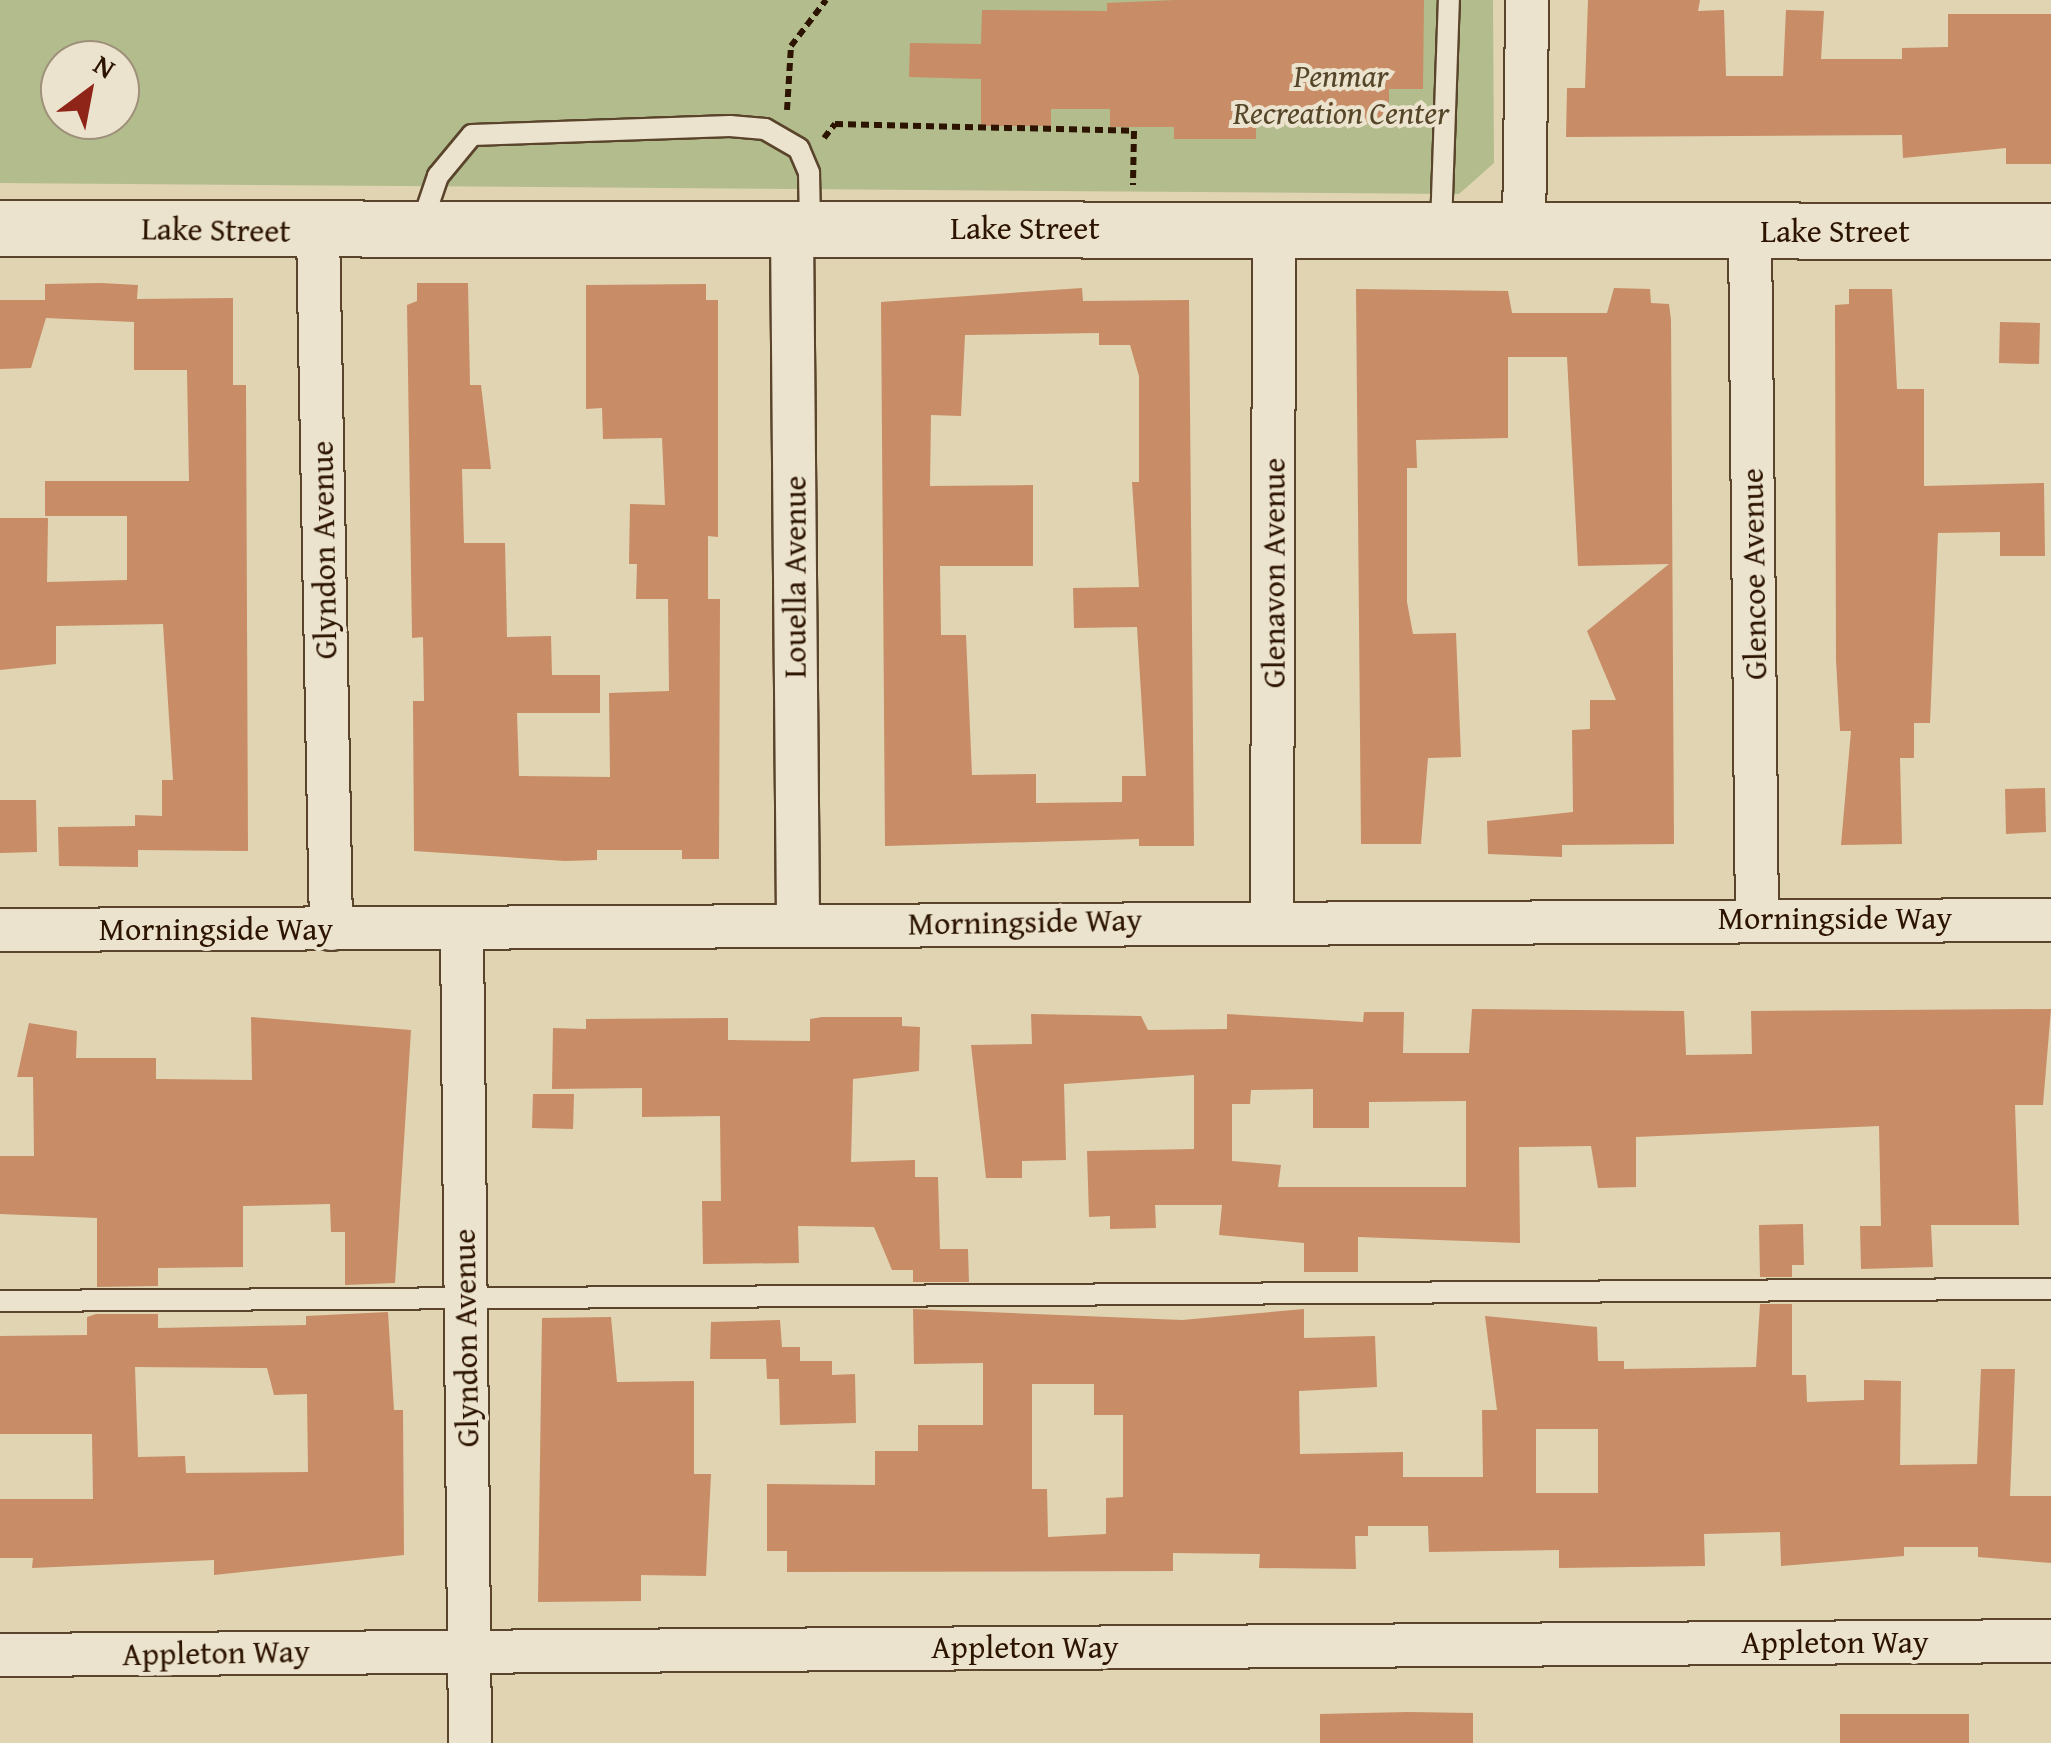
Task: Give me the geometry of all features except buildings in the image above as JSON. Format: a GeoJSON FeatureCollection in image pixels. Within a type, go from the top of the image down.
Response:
{"type":"FeatureCollection","features":[{"type":"Feature","properties":{"kind":"street"},"geometry":{"type":"LineString","coordinates":[[1524,229],[1526,0]]}},
{"type":"Feature","properties":{"kind":"street","name":"Glenavon Avenue"},"geometry":{"type":"LineString","coordinates":[[1272,919],[1274,227]]}},
{"type":"Feature","properties":{"kind":"street","name":"Lake Street"},"geometry":{"type":"LineString","coordinates":[[0,228],[2051,231]]}},
{"type":"Feature","properties":{"kind":"street","name":"Louella Avenue"},"geometry":{"type":"LineString","coordinates":[[798,924],[801,230]]}},
{"type":"Feature","properties":{"kind":"street","name":"Glyndon Avenue"},"geometry":{"type":"LineString","coordinates":[[318,231],[330,929]]}},
{"type":"Feature","properties":{"kind":"street","name":"Glencoe Avenue"},"geometry":{"type":"LineString","coordinates":[[1750,231],[1757,917]]}},
{"type":"Feature","properties":{"kind":"street","name":"Morningside Way"},"geometry":{"type":"LineString","coordinates":[[0,930],[462,932],[1272,919],[2051,920]]}},
{"type":"Feature","properties":{"kind":"street","name":"Glyndon Avenue"},"geometry":{"type":"LineString","coordinates":[[462,932],[470,1743]]}},
{"type":"Feature","properties":{"kind":"street","name":"Appleton Way"},"geometry":{"type":"LineString","coordinates":[[0,1655],[2051,1641]]}},
{"type":"Feature","properties":{"kind":"lane"},"geometry":{"type":"LineString","coordinates":[[1441,228],[1449,0]]}},
{"type":"Feature","properties":{"kind":"lane"},"geometry":{"type":"LineString","coordinates":[[420,230],[453,153],[472,135],[500,128],[730,126],[785,139],[807,160],[801,230]]}},
{"type":"Feature","properties":{"kind":"lane"},"geometry":{"type":"LineString","coordinates":[[0,1301],[2051,1289]]}},
{"type":"Feature","properties":{"kind":"path"},"geometry":{"type":"LineString","coordinates":[[785,139],[791,46],[826,0]]}},
{"type":"Feature","properties":{"kind":"path"},"geometry":{"type":"LineString","coordinates":[[824,152],[835,124],[1134,130],[1133,228]]}},
{"type":"Feature","properties":{"kind":"green space","name":"Penmar Recreation Center"},"geometry":{"type":"Polygon","coordinates":[[[0,0],[1493,0],[1494,163],[1459,194],[0,183],[0,0]]]}}]}
